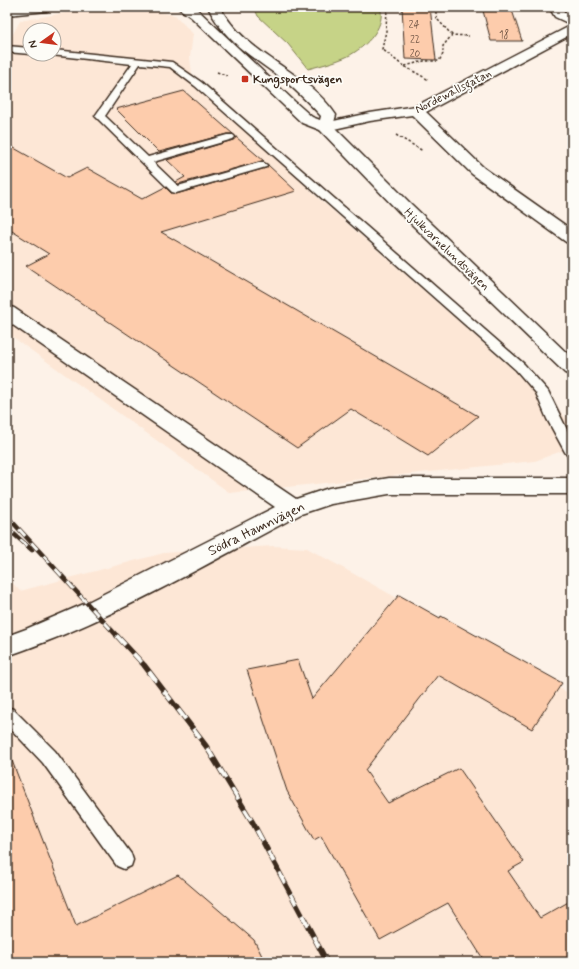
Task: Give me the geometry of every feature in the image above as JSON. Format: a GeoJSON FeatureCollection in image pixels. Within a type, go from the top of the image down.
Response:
{"type":"FeatureCollection","features":[{"type":"Feature","properties":{"kind":"street"},"geometry":{"type":"LineString","coordinates":[[7,11],[47,7]]}},
{"type":"Feature","properties":{"kind":"street","name":"Hjulkvarnelundsvägen"},"geometry":{"type":"LineString","coordinates":[[183,7],[195,14],[307,120],[325,127],[411,214],[572,369]]}},
{"type":"Feature","properties":{"kind":"street"},"geometry":{"type":"LineString","coordinates":[[214,7],[218,17],[236,40],[255,55],[285,74],[329,115],[325,127]]}},
{"type":"Feature","properties":{"kind":"street"},"geometry":{"type":"LineString","coordinates":[[554,7],[559,14],[572,21]]}},
{"type":"Feature","properties":{"kind":"street","name":"Nordewallsgatan"},"geometry":{"type":"LineString","coordinates":[[325,127],[370,117],[416,111],[572,29]]}},
{"type":"Feature","properties":{"kind":"street"},"geometry":{"type":"LineString","coordinates":[[416,111],[478,171],[572,238]]}},
{"type":"Feature","properties":{"kind":"street"},"geometry":{"type":"LineString","coordinates":[[556,226],[572,218]]}},
{"type":"Feature","properties":{"kind":"street"},"geometry":{"type":"LineString","coordinates":[[7,312],[293,508]]}},
{"type":"Feature","properties":{"kind":"street","name":"Södra Hamnvägen"},"geometry":{"type":"LineString","coordinates":[[7,646],[34,637],[93,610],[293,508],[329,496],[389,486],[572,486]]}},
{"type":"Feature","properties":{"kind":"lane"},"geometry":{"type":"LineString","coordinates":[[7,49],[22,50]]}},
{"type":"Feature","properties":{"kind":"lane"},"geometry":{"type":"LineString","coordinates":[[62,54],[172,65],[198,84],[520,367],[542,391],[554,419],[572,452]]}},
{"type":"Feature","properties":{"kind":"lane"},"geometry":{"type":"LineString","coordinates":[[138,61],[100,116],[176,190],[262,165]]}},
{"type":"Feature","properties":{"kind":"lane"},"geometry":{"type":"LineString","coordinates":[[146,161],[230,137]]}},
{"type":"Feature","properties":{"kind":"lane"},"geometry":{"type":"LineString","coordinates":[[7,714],[49,757],[124,860]]}},
{"type":"Feature","properties":{"kind":"path"},"geometry":{"type":"LineString","coordinates":[[387,7],[386,31],[382,49],[405,67],[434,83]]}},
{"type":"Feature","properties":{"kind":"path"},"geometry":{"type":"LineString","coordinates":[[435,7],[437,19],[452,35],[469,36]]}},
{"type":"Feature","properties":{"kind":"path"},"geometry":{"type":"LineString","coordinates":[[405,67],[424,61],[440,61],[444,54],[443,46],[452,35]]}},
{"type":"Feature","properties":{"kind":"path"},"geometry":{"type":"LineString","coordinates":[[370,117],[378,125],[425,152]]}},
{"type":"Feature","properties":{"kind":"shaded area"},"geometry":{"type":"Polygon","coordinates":[[[132,7],[175,15],[193,34],[190,57],[192,74],[316,196],[557,408],[572,425],[572,447],[535,461],[230,493],[7,333],[7,45],[20,21],[86,9],[132,7]]]}},
{"type":"Feature","properties":{"kind":"shaded area"},"geometry":{"type":"Polygon","coordinates":[[[273,546],[307,548],[572,695],[572,962],[7,962],[7,577],[20,591],[164,553],[273,546]]]}},
{"type":"Feature","properties":{"kind":"green space"},"geometry":{"type":"Polygon","coordinates":[[[254,7],[380,7],[381,20],[371,39],[350,55],[333,62],[308,69],[288,44],[258,16],[254,7]]]}},
{"type":"Feature","properties":{"kind":"building"},"geometry":{"type":"Polygon","coordinates":[[[402,7],[430,7],[436,60],[405,59],[402,7]]]}},
{"type":"Feature","properties":{"kind":"building"},"geometry":{"type":"Polygon","coordinates":[[[482,7],[511,7],[522,41],[491,41],[482,7]]]}},
{"type":"Feature","properties":{"kind":"building"},"geometry":{"type":"Polygon","coordinates":[[[184,91],[233,134],[227,134],[159,152],[116,109],[184,91]]]}},
{"type":"Feature","properties":{"kind":"building"},"geometry":{"type":"Polygon","coordinates":[[[236,137],[264,161],[178,184],[176,182],[185,177],[167,160],[233,140],[236,137]]]}},
{"type":"Feature","properties":{"kind":"building"},"geometry":{"type":"Polygon","coordinates":[[[7,144],[67,178],[87,168],[142,199],[165,187],[171,193],[176,194],[266,168],[268,165],[296,191],[161,232],[478,416],[428,456],[351,409],[297,448],[26,266],[49,254],[7,228],[7,144]]]}},
{"type":"Feature","properties":{"kind":"building"},"geometry":{"type":"Polygon","coordinates":[[[399,595],[440,618],[441,616],[562,683],[532,729],[438,675],[365,770],[388,803],[459,768],[524,862],[508,871],[540,918],[572,900],[572,962],[485,962],[448,903],[380,940],[321,836],[314,840],[287,791],[247,670],[298,660],[312,699],[399,595]]]}},
{"type":"Feature","properties":{"kind":"building"},"geometry":{"type":"Polygon","coordinates":[[[7,753],[9,753],[76,926],[178,875],[254,940],[265,962],[7,962],[7,753]]]}},
{"type":"Feature","properties":{"kind":"railway"},"geometry":{"type":"LineString","coordinates":[[7,516],[118,637]]}},
{"type":"Feature","properties":{"kind":"railway"},"geometry":{"type":"LineString","coordinates":[[7,528],[32,550]]}},
{"type":"Feature","properties":{"kind":"railway"},"geometry":{"type":"LineString","coordinates":[[117,636],[144,665],[206,746],[253,823],[327,962]]}},
{"type":"Feature","properties":{"kind":"place","name":"Kungsportsvägen"},"geometry":{"type":"Point","coordinates":[245,79]}}]}
